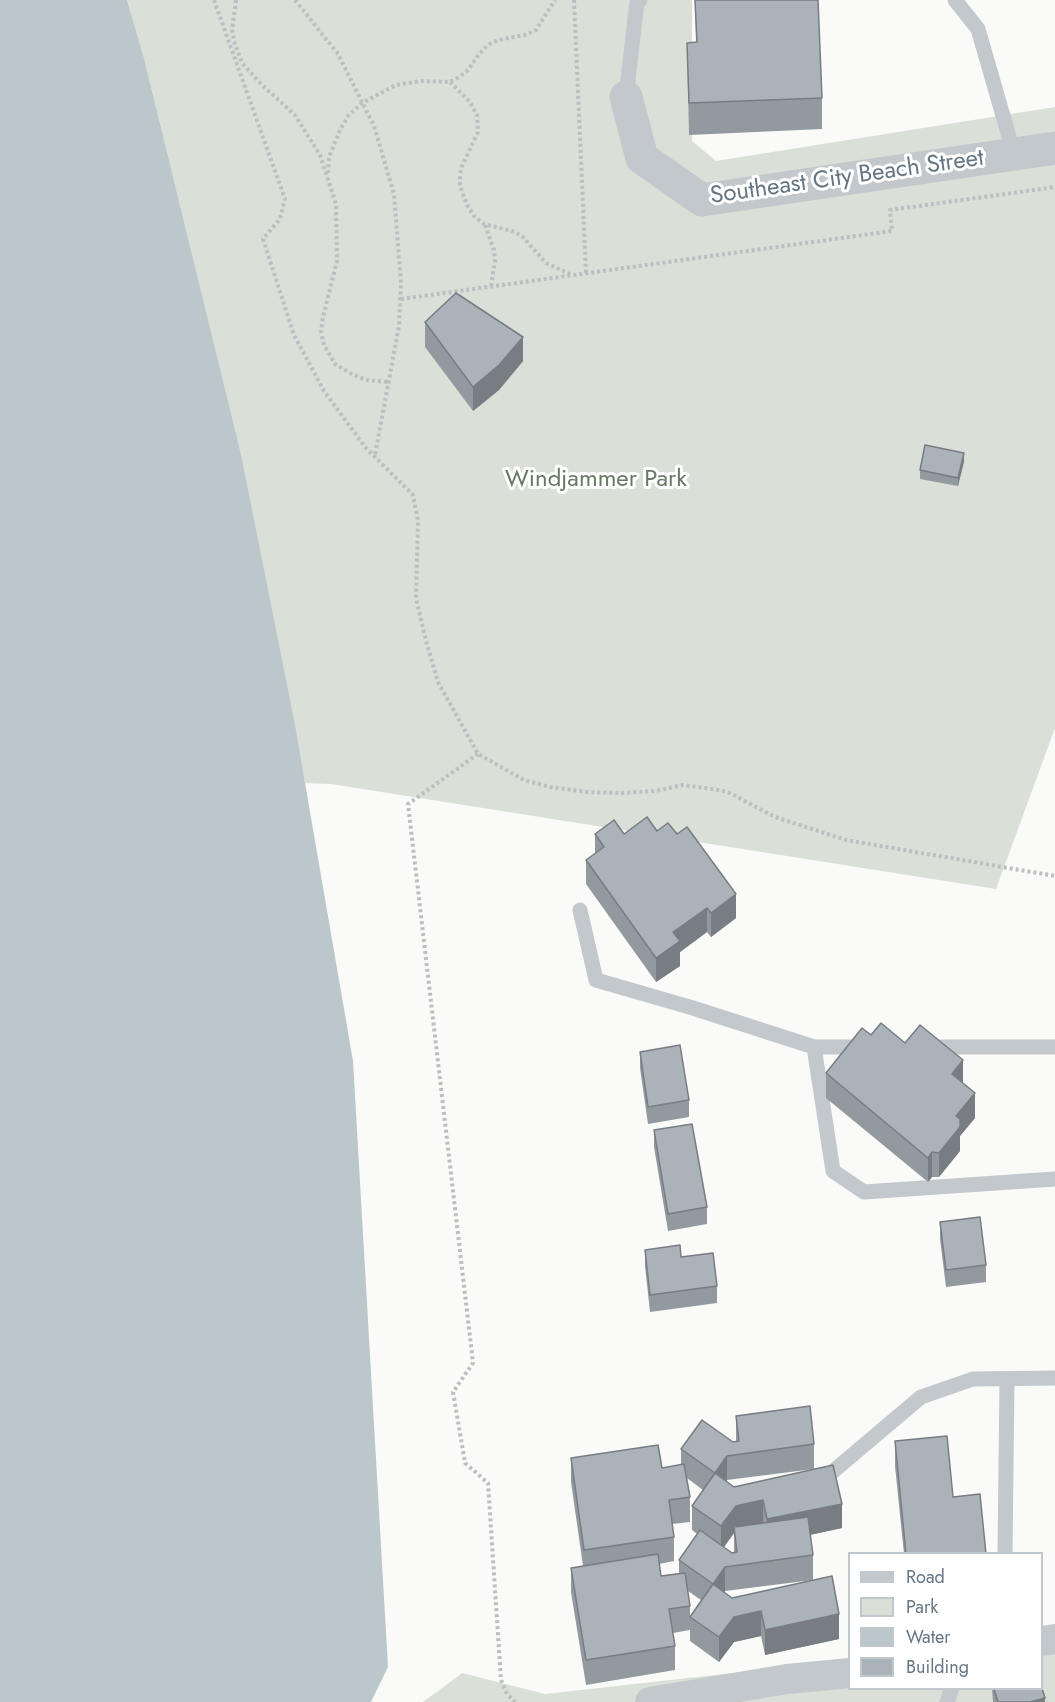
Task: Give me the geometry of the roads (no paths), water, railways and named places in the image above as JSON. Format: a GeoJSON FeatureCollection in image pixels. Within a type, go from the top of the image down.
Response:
{"type":"FeatureCollection","features":[{"type":"Feature","properties":{"kind":"street","name":"Southeast City Beach Street"},"geometry":{"type":"LineString","coordinates":[[626,96],[642,158],[702,200],[1055,148]]}},
{"type":"Feature","properties":{"kind":"street"},"geometry":{"type":"LineString","coordinates":[[650,1702],[711,1697],[786,1679],[848,1673]]}},
{"type":"Feature","properties":{"kind":"lane"},"geometry":{"type":"LineString","coordinates":[[626,96],[637,2],[640,0]]}},
{"type":"Feature","properties":{"kind":"lane"},"geometry":{"type":"LineString","coordinates":[[955,0],[978,29],[1014,154]]}},
{"type":"Feature","properties":{"kind":"lane"},"geometry":{"type":"LineString","coordinates":[[580,909],[596,980],[814,1047],[886,1047]]}},
{"type":"Feature","properties":{"kind":"lane"},"geometry":{"type":"LineString","coordinates":[[814,1047],[833,1171],[864,1192],[1055,1179]]}},
{"type":"Feature","properties":{"kind":"lane"},"geometry":{"type":"LineString","coordinates":[[910,1047],[1055,1047]]}},
{"type":"Feature","properties":{"kind":"lane"},"geometry":{"type":"LineString","coordinates":[[1005,1552],[1007,1378]]}},
{"type":"Feature","properties":{"kind":"lane"},"geometry":{"type":"LineString","coordinates":[[824,1479],[921,1397],[973,1379],[1055,1378]]}},
{"type":"Feature","properties":{"kind":"water"},"geometry":{"type":"Polygon","coordinates":[[[0,0],[127,0],[144,58],[241,454],[295,725],[353,1061],[388,1667],[371,1702],[0,1702],[0,0]]]}},
{"type":"Feature","properties":{"kind":"park label","name":"Windjammer Park"},"geometry":{"type":"Point","coordinates":[596,480]}}]}
